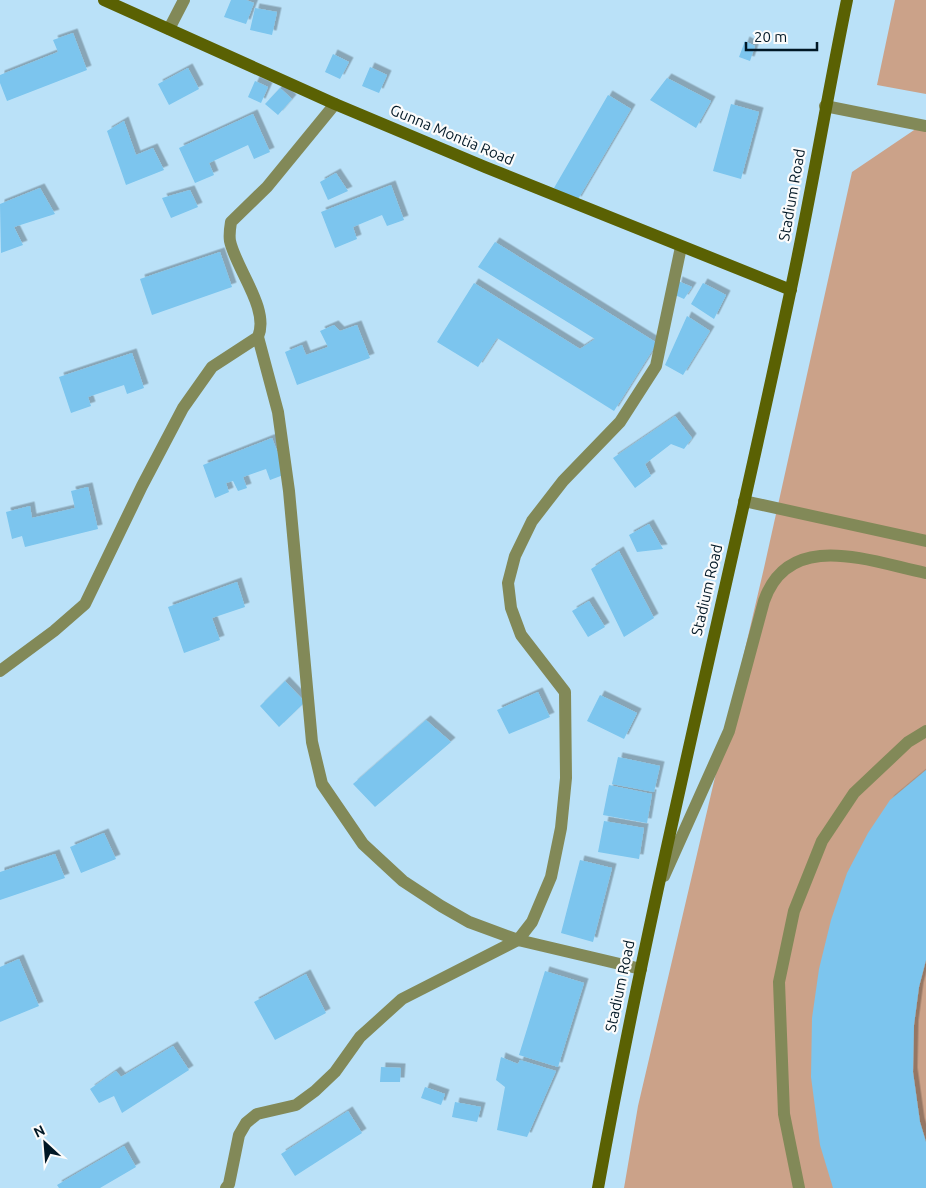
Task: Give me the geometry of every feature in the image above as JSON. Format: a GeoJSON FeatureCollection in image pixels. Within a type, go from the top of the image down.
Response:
{"type":"FeatureCollection","features":[{"type":"Feature","properties":{"kind":"main road","name":"Gunna Montia Road"},"geometry":{"type":"LineString","coordinates":[[104,0],[335,104],[681,247],[791,290]]}},
{"type":"Feature","properties":{"kind":"main road","name":"Stadium Road"},"geometry":{"type":"LineString","coordinates":[[598,1188],[622,1052],[791,290],[825,106],[847,0]]}},
{"type":"Feature","properties":{"kind":"street"},"geometry":{"type":"LineString","coordinates":[[169,29],[184,0]]}},
{"type":"Feature","properties":{"kind":"street"},"geometry":{"type":"LineString","coordinates":[[0,671],[54,631],[85,604],[150,470],[183,408],[212,367],[258,337],[261,330],[257,305],[230,240],[231,222],[267,187],[335,104]]}},
{"type":"Feature","properties":{"kind":"street"},"geometry":{"type":"LineString","coordinates":[[825,106],[926,126]]}},
{"type":"Feature","properties":{"kind":"street"},"geometry":{"type":"LineString","coordinates":[[226,1188],[229,1184],[239,1135],[246,1123],[258,1114],[296,1105],[315,1091],[335,1072],[360,1037],[402,999],[518,940],[532,922],[551,877],[561,828],[567,737],[565,692],[520,635],[511,608],[508,583],[515,556],[532,521],[563,481],[620,422],[656,366],[681,247]]}},
{"type":"Feature","properties":{"kind":"street"},"geometry":{"type":"LineString","coordinates":[[258,337],[278,412],[289,491],[312,742],[322,784],[363,844],[403,881],[469,922],[518,940],[641,969]]}},
{"type":"Feature","properties":{"kind":"street"},"geometry":{"type":"LineString","coordinates":[[744,501],[926,541]]}},
{"type":"Feature","properties":{"kind":"street"},"geometry":{"type":"LineString","coordinates":[[659,887],[729,731],[764,601],[770,585],[782,570],[806,557],[820,554],[853,558],[926,573]]}},
{"type":"Feature","properties":{"kind":"street"},"geometry":{"type":"LineString","coordinates":[[798,1188],[784,1114],[779,990],[794,911],[822,842],[854,793],[908,742],[926,731]]}},
{"type":"Feature","properties":{"kind":"shaded area"},"geometry":{"type":"Polygon","coordinates":[[[895,0],[926,0],[926,94],[877,85],[895,0]]]}},
{"type":"Feature","properties":{"kind":"shaded area"},"geometry":{"type":"Polygon","coordinates":[[[926,122],[926,1188],[624,1188],[638,1106],[764,568],[852,172],[926,122]]]}},
{"type":"Feature","properties":{"kind":"building"},"geometry":{"type":"Polygon","coordinates":[[[231,0],[246,0],[254,3],[246,24],[224,17],[231,0]]]}},
{"type":"Feature","properties":{"kind":"building"},"geometry":{"type":"Polygon","coordinates":[[[255,8],[277,12],[272,35],[250,30],[255,8]]]}},
{"type":"Feature","properties":{"kind":"building"},"geometry":{"type":"Polygon","coordinates":[[[73,33],[87,70],[7,101],[0,83],[0,75],[58,52],[53,40],[73,33]]]}},
{"type":"Feature","properties":{"kind":"building"},"geometry":{"type":"Polygon","coordinates":[[[745,41],[755,46],[750,61],[739,57],[745,41]]]}},
{"type":"Feature","properties":{"kind":"building"},"geometry":{"type":"Polygon","coordinates":[[[333,54],[349,62],[340,79],[325,72],[333,54]]]}},
{"type":"Feature","properties":{"kind":"building"},"geometry":{"type":"Polygon","coordinates":[[[370,67],[387,75],[379,93],[362,86],[370,67]]]}},
{"type":"Feature","properties":{"kind":"building"},"geometry":{"type":"Polygon","coordinates":[[[188,68],[199,89],[169,105],[158,84],[188,68]]]}},
{"type":"Feature","properties":{"kind":"building"},"geometry":{"type":"Polygon","coordinates":[[[667,78],[711,101],[696,128],[650,100],[667,78]]]}},
{"type":"Feature","properties":{"kind":"building"},"geometry":{"type":"Polygon","coordinates":[[[255,81],[268,87],[261,103],[248,97],[255,81]]]}},
{"type":"Feature","properties":{"kind":"building"},"geometry":{"type":"Polygon","coordinates":[[[280,88],[292,99],[278,115],[265,104],[280,88]]]}},
{"type":"Feature","properties":{"kind":"building"},"geometry":{"type":"Polygon","coordinates":[[[608,95],[631,109],[577,201],[554,188],[608,95]]]}},
{"type":"Feature","properties":{"kind":"building"},"geometry":{"type":"Polygon","coordinates":[[[731,104],[759,112],[741,179],[713,171],[731,104]]]}},
{"type":"Feature","properties":{"kind":"building"},"geometry":{"type":"Polygon","coordinates":[[[253,114],[270,152],[254,159],[248,145],[209,163],[214,175],[195,183],[179,148],[253,114]]]}},
{"type":"Feature","properties":{"kind":"building"},"geometry":{"type":"Polygon","coordinates":[[[124,121],[136,155],[153,148],[164,170],[126,185],[107,131],[124,121]]]}},
{"type":"Feature","properties":{"kind":"building"},"geometry":{"type":"Polygon","coordinates":[[[336,173],[348,191],[328,200],[320,182],[336,173]]]}},
{"type":"Feature","properties":{"kind":"building"},"geometry":{"type":"Polygon","coordinates":[[[391,185],[404,220],[387,226],[382,215],[353,227],[357,239],[335,248],[321,212],[391,185]]]}},
{"type":"Feature","properties":{"kind":"building"},"geometry":{"type":"Polygon","coordinates":[[[40,188],[55,214],[14,227],[23,245],[1,253],[0,204],[40,188]]]}},
{"type":"Feature","properties":{"kind":"building"},"geometry":{"type":"Polygon","coordinates":[[[190,190],[198,207],[171,218],[162,198],[190,190]]]}},
{"type":"Feature","properties":{"kind":"building"},"geometry":{"type":"Polygon","coordinates":[[[495,242],[657,343],[614,411],[497,338],[478,367],[437,342],[474,283],[580,349],[595,339],[478,267],[495,242]]]}},
{"type":"Feature","properties":{"kind":"building"},"geometry":{"type":"Polygon","coordinates":[[[220,252],[232,287],[152,315],[140,279],[220,252]]]}},
{"type":"Feature","properties":{"kind":"building"},"geometry":{"type":"Polygon","coordinates":[[[678,281],[692,287],[684,299],[675,295],[678,281]]]}},
{"type":"Feature","properties":{"kind":"building"},"geometry":{"type":"Polygon","coordinates":[[[703,283],[726,295],[714,319],[691,304],[703,283]]]}},
{"type":"Feature","properties":{"kind":"building"},"geometry":{"type":"Polygon","coordinates":[[[687,316],[710,331],[683,375],[665,365],[687,316]]]}},
{"type":"Feature","properties":{"kind":"building"},"geometry":{"type":"Polygon","coordinates":[[[334,325],[340,331],[357,325],[370,358],[297,385],[285,352],[302,345],[306,355],[328,347],[320,331],[334,325]]]}},
{"type":"Feature","properties":{"kind":"building"},"geometry":{"type":"Polygon","coordinates":[[[132,353],[144,388],[127,394],[124,385],[88,397],[91,406],[71,413],[59,377],[132,353]]]}},
{"type":"Feature","properties":{"kind":"building"},"geometry":{"type":"Polygon","coordinates":[[[675,416],[692,438],[684,449],[671,444],[645,464],[651,476],[635,488],[613,458],[675,416]]]}},
{"type":"Feature","properties":{"kind":"building"},"geometry":{"type":"Polygon","coordinates":[[[272,438],[286,474],[270,480],[266,469],[243,477],[247,488],[238,491],[233,481],[226,483],[229,492],[215,498],[203,465],[272,438]]]}},
{"type":"Feature","properties":{"kind":"building"},"geometry":{"type":"Polygon","coordinates":[[[88,487],[98,529],[25,547],[22,536],[12,539],[6,512],[30,506],[32,518],[75,508],[71,491],[88,487]]]}},
{"type":"Feature","properties":{"kind":"building"},"geometry":{"type":"Polygon","coordinates":[[[649,524],[663,549],[637,552],[629,535],[649,524]]]}},
{"type":"Feature","properties":{"kind":"building"},"geometry":{"type":"Polygon","coordinates":[[[619,551],[654,618],[624,637],[591,569],[619,551]]]}},
{"type":"Feature","properties":{"kind":"building"},"geometry":{"type":"Polygon","coordinates":[[[237,582],[245,607],[212,618],[220,640],[184,653],[168,607],[237,582]]]}},
{"type":"Feature","properties":{"kind":"building"},"geometry":{"type":"Polygon","coordinates":[[[589,601],[605,627],[588,637],[572,611],[589,601]]]}},
{"type":"Feature","properties":{"kind":"building"},"geometry":{"type":"Polygon","coordinates":[[[285,681],[305,702],[279,727],[260,706],[285,681]]]}},
{"type":"Feature","properties":{"kind":"building"},"geometry":{"type":"Polygon","coordinates":[[[538,692],[550,717],[509,734],[497,710],[538,692]]]}},
{"type":"Feature","properties":{"kind":"building"},"geometry":{"type":"Polygon","coordinates":[[[600,695],[637,713],[624,739],[587,721],[600,695]]]}},
{"type":"Feature","properties":{"kind":"building"},"geometry":{"type":"Polygon","coordinates":[[[426,720],[451,742],[375,807],[353,784],[426,720]]]}},
{"type":"Feature","properties":{"kind":"building"},"geometry":{"type":"Polygon","coordinates":[[[618,757],[660,766],[654,792],[612,784],[618,757]]]}},
{"type":"Feature","properties":{"kind":"building"},"geometry":{"type":"Polygon","coordinates":[[[926,770],[926,960],[919,987],[914,1025],[913,1072],[920,1122],[926,1142],[926,1188],[833,1188],[820,1145],[811,1077],[812,1018],[819,969],[831,920],[847,873],[868,833],[890,800],[926,770]]]}},
{"type":"Feature","properties":{"kind":"building"},"geometry":{"type":"Polygon","coordinates":[[[609,785],[652,794],[647,823],[603,815],[609,785]]]}},
{"type":"Feature","properties":{"kind":"building"},"geometry":{"type":"Polygon","coordinates":[[[604,821],[644,828],[639,859],[598,852],[604,821]]]}},
{"type":"Feature","properties":{"kind":"building"},"geometry":{"type":"Polygon","coordinates":[[[104,833],[116,859],[81,873],[70,847],[104,833]]]}},
{"type":"Feature","properties":{"kind":"building"},"geometry":{"type":"Polygon","coordinates":[[[55,854],[65,878],[0,900],[0,872],[55,854]]]}},
{"type":"Feature","properties":{"kind":"building"},"geometry":{"type":"Polygon","coordinates":[[[580,860],[612,868],[593,942],[561,933],[580,860]]]}},
{"type":"Feature","properties":{"kind":"building"},"geometry":{"type":"Polygon","coordinates":[[[19,959],[39,1006],[0,1022],[0,967],[19,959]]]}},
{"type":"Feature","properties":{"kind":"building"},"geometry":{"type":"Polygon","coordinates":[[[545,971],[584,983],[558,1067],[519,1055],[545,971]]]}},
{"type":"Feature","properties":{"kind":"building"},"geometry":{"type":"Polygon","coordinates":[[[306,974],[326,1013],[275,1040],[254,1002],[306,974]]]}},
{"type":"Feature","properties":{"kind":"building"},"geometry":{"type":"Polygon","coordinates":[[[173,1046],[189,1070],[122,1113],[114,1096],[99,1103],[90,1089],[116,1071],[121,1077],[173,1046]]]}},
{"type":"Feature","properties":{"kind":"building"},"geometry":{"type":"Polygon","coordinates":[[[501,1057],[518,1064],[520,1060],[556,1071],[527,1137],[497,1130],[505,1087],[496,1080],[501,1057]]]}},
{"type":"Feature","properties":{"kind":"building"},"geometry":{"type":"Polygon","coordinates":[[[381,1067],[401,1068],[400,1082],[380,1082],[381,1067]]]}},
{"type":"Feature","properties":{"kind":"building"},"geometry":{"type":"Polygon","coordinates":[[[425,1087],[445,1094],[441,1105],[421,1098],[425,1087]]]}},
{"type":"Feature","properties":{"kind":"building"},"geometry":{"type":"Polygon","coordinates":[[[455,1102],[481,1107],[477,1122],[452,1117],[455,1102]]]}},
{"type":"Feature","properties":{"kind":"building"},"geometry":{"type":"Polygon","coordinates":[[[348,1111],[362,1133],[295,1176],[281,1154],[348,1111]]]}},
{"type":"Feature","properties":{"kind":"building"},"geometry":{"type":"Polygon","coordinates":[[[124,1146],[136,1167],[100,1188],[59,1188],[57,1185],[124,1146]]]}}]}
